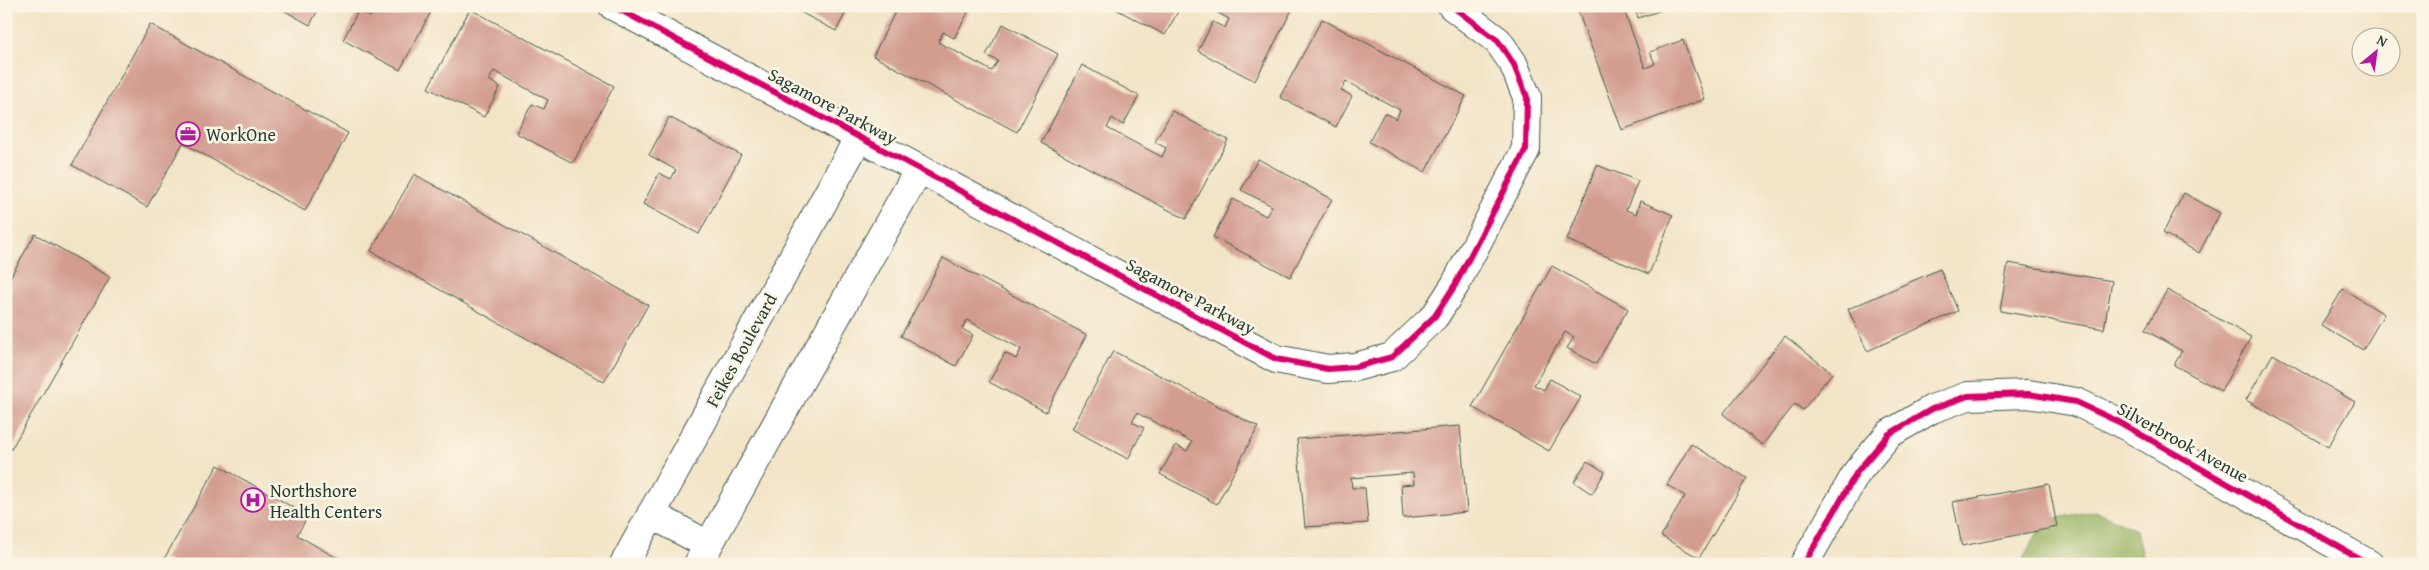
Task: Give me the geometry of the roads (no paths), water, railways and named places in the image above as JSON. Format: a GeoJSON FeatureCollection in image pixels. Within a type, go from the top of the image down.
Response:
{"type":"FeatureCollection","features":[{"type":"Feature","properties":{"kind":"street","name":"Sagamore Parkway"},"geometry":{"type":"LineString","coordinates":[[613,6],[1276,358],[1328,369],[1356,367],[1392,357],[1436,316],[1455,285],[1526,149],[1528,96],[1513,63],[1498,41],[1452,6]]}},
{"type":"Feature","properties":{"kind":"street","name":"Feikes Boulevard"},"geometry":{"type":"LineString","coordinates":[[624,564],[859,137]]}},
{"type":"Feature","properties":{"kind":"street"},"geometry":{"type":"LineString","coordinates":[[651,514],[703,554],[919,169]]}},
{"type":"Feature","properties":{"kind":"street","name":"Silverbrook Avenue"},"geometry":{"type":"LineString","coordinates":[[1804,564],[1857,472],[1889,434],[1932,409],[1968,396],[2028,394],[2076,402],[2119,422],[2359,561]]}},
{"type":"Feature","properties":{"kind":"place","name":"WorkOne"},"geometry":{"type":"Point","coordinates":[188,134]}},
{"type":"Feature","properties":{"kind":"place","name":"Northshore Health Centers"},"geometry":{"type":"Point","coordinates":[253,500]}}]}
